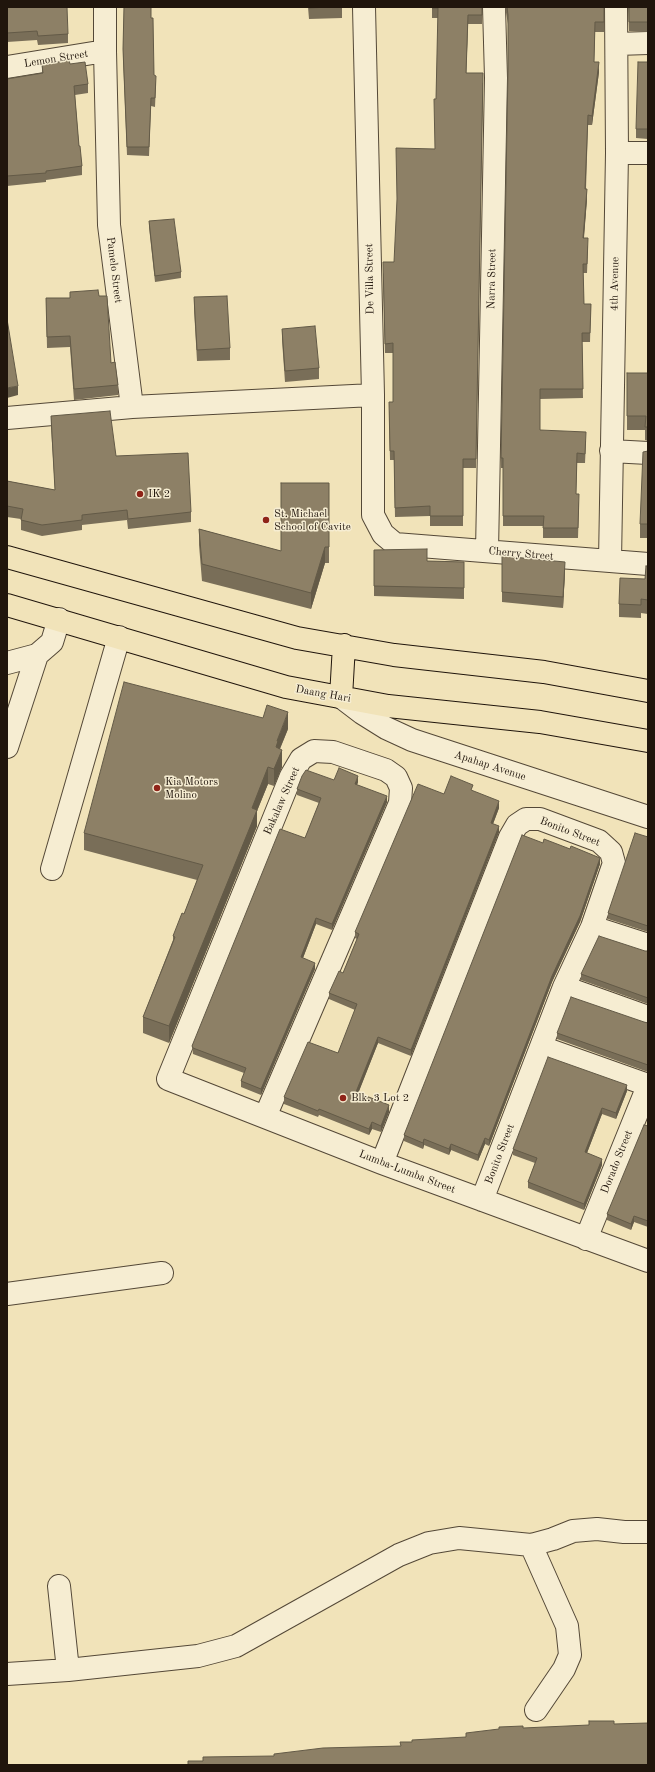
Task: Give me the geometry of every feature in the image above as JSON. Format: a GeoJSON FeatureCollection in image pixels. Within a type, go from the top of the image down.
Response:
{"type":"FeatureCollection","features":[{"type":"Feature","properties":{"kind":"main road"},"geometry":{"type":"LineString","coordinates":[[7,557],[297,638],[344,645],[394,655],[544,672],[648,691]]}},
{"type":"Feature","properties":{"kind":"main road","name":"Daang Hari"},"geometry":{"type":"LineString","coordinates":[[7,604],[286,687],[388,706],[540,722],[648,741]]}},
{"type":"Feature","properties":{"kind":"main road"},"geometry":{"type":"LineString","coordinates":[[341,697],[344,645]]}},
{"type":"Feature","properties":{"kind":"street","name":"Pamelo Street"},"geometry":{"type":"LineString","coordinates":[[106,7],[105,51],[109,225],[132,407]]}},
{"type":"Feature","properties":{"kind":"street","name":"De Villa Street"},"geometry":{"type":"LineString","coordinates":[[364,7],[373,395],[373,514],[383,534],[395,544]]}},
{"type":"Feature","properties":{"kind":"street","name":"Narra Street"},"geometry":{"type":"LineString","coordinates":[[487,552],[496,78],[494,7]]}},
{"type":"Feature","properties":{"kind":"street","name":"4th Avenue"},"geometry":{"type":"LineString","coordinates":[[610,561],[617,153],[616,7]]}},
{"type":"Feature","properties":{"kind":"street"},"geometry":{"type":"LineString","coordinates":[[616,44],[648,43]]}},
{"type":"Feature","properties":{"kind":"street","name":"Lemon Street"},"geometry":{"type":"LineString","coordinates":[[7,67],[105,51]]}},
{"type":"Feature","properties":{"kind":"street"},"geometry":{"type":"LineString","coordinates":[[617,153],[648,153]]}},
{"type":"Feature","properties":{"kind":"street"},"geometry":{"type":"LineString","coordinates":[[7,418],[132,407],[373,395]]}},
{"type":"Feature","properties":{"kind":"street"},"geometry":{"type":"LineString","coordinates":[[611,451],[648,453]]}},
{"type":"Feature","properties":{"kind":"street","name":"Cherry Street"},"geometry":{"type":"LineString","coordinates":[[395,544],[648,564]]}},
{"type":"Feature","properties":{"kind":"street"},"geometry":{"type":"LineString","coordinates":[[7,663],[37,655],[52,642],[59,619]]}},
{"type":"Feature","properties":{"kind":"street"},"geometry":{"type":"LineString","coordinates":[[52,869],[119,637]]}},
{"type":"Feature","properties":{"kind":"street"},"geometry":{"type":"LineString","coordinates":[[7,746],[37,655]]}},
{"type":"Feature","properties":{"kind":"street","name":"Apahap Avenue"},"geometry":{"type":"LineString","coordinates":[[341,697],[362,713],[386,728],[412,740],[648,817]]}},
{"type":"Feature","properties":{"kind":"street","name":"Bakalaw Street"},"geometry":{"type":"LineString","coordinates":[[168,1079],[290,776],[301,759],[314,751],[333,752],[386,770],[396,777],[401,788],[400,803],[265,1117]]}},
{"type":"Feature","properties":{"kind":"street","name":"Bonito Street"},"geometry":{"type":"LineString","coordinates":[[382,1163],[510,837],[517,825],[526,820],[540,819],[599,842],[611,852],[614,863],[592,927],[564,987],[482,1200]]}},
{"type":"Feature","properties":{"kind":"street"},"geometry":{"type":"LineString","coordinates":[[592,927],[648,945]]}},
{"type":"Feature","properties":{"kind":"street"},"geometry":{"type":"LineString","coordinates":[[564,987],[648,1017]]}},
{"type":"Feature","properties":{"kind":"street"},"geometry":{"type":"LineString","coordinates":[[542,1047],[648,1086]]}},
{"type":"Feature","properties":{"kind":"street","name":"Lumba-Lumba Street"},"geometry":{"type":"LineString","coordinates":[[168,1079],[382,1163],[648,1261]]}},
{"type":"Feature","properties":{"kind":"street","name":"Dorado Street"},"geometry":{"type":"LineString","coordinates":[[586,1239],[648,1086]]}},
{"type":"Feature","properties":{"kind":"street"},"geometry":{"type":"LineString","coordinates":[[7,1294],[162,1273]]}},
{"type":"Feature","properties":{"kind":"street"},"geometry":{"type":"LineString","coordinates":[[7,1674],[68,1670],[198,1656],[236,1646],[399,1555],[430,1543],[459,1538],[531,1545],[553,1539],[573,1531],[597,1529],[624,1532],[648,1532]]}},
{"type":"Feature","properties":{"kind":"street"},"geometry":{"type":"LineString","coordinates":[[531,1545],[560,1608],[567,1626],[570,1641],[570,1655],[564,1669],[536,1710]]}},
{"type":"Feature","properties":{"kind":"street"},"geometry":{"type":"LineString","coordinates":[[59,1586],[68,1670]]}},
{"type":"Feature","properties":{"kind":"building"},"geometry":{"type":"Polygon","coordinates":[[[7,7],[67,7],[68,34],[38,36],[37,31],[7,33],[7,7]]]}},
{"type":"Feature","properties":{"kind":"building"},"geometry":{"type":"Polygon","coordinates":[[[124,7],[151,7],[151,18],[153,18],[154,75],[156,76],[155,98],[151,98],[149,147],[127,147],[123,49],[124,7]]]}},
{"type":"Feature","properties":{"kind":"building"},"geometry":{"type":"Polygon","coordinates":[[[308,7],[329,7],[309,8],[308,7]]]}},
{"type":"Feature","properties":{"kind":"building"},"geometry":{"type":"Polygon","coordinates":[[[432,7],[482,7],[482,15],[468,15],[466,73],[483,73],[476,459],[463,459],[463,516],[430,516],[430,506],[395,508],[394,451],[390,451],[389,402],[393,402],[393,343],[385,344],[383,262],[394,262],[397,199],[396,148],[435,149],[434,99],[436,99],[438,8],[432,7]]]}},
{"type":"Feature","properties":{"kind":"building"},"geometry":{"type":"Polygon","coordinates":[[[507,7],[604,7],[604,22],[595,22],[594,62],[599,62],[592,116],[588,115],[585,189],[587,189],[583,238],[588,238],[587,264],[583,264],[584,304],[591,304],[590,333],[582,333],[583,389],[540,389],[540,430],[586,432],[585,454],[577,453],[576,494],[579,494],[578,528],[543,528],[544,516],[503,516],[503,458],[501,458],[508,69],[507,7]]]}},
{"type":"Feature","properties":{"kind":"building"},"geometry":{"type":"Polygon","coordinates":[[[629,7],[648,7],[648,22],[629,22],[629,7]]]}},
{"type":"Feature","properties":{"kind":"building"},"geometry":{"type":"Polygon","coordinates":[[[69,60],[70,64],[85,62],[88,84],[74,86],[82,166],[46,171],[46,173],[7,176],[7,79],[43,73],[42,65],[69,60]]]}},
{"type":"Feature","properties":{"kind":"building"},"geometry":{"type":"Polygon","coordinates":[[[638,62],[648,62],[648,129],[636,129],[638,62]]]}},
{"type":"Feature","properties":{"kind":"building"},"geometry":{"type":"Polygon","coordinates":[[[174,219],[181,272],[155,276],[149,221],[174,219]]]}},
{"type":"Feature","properties":{"kind":"building"},"geometry":{"type":"Polygon","coordinates":[[[98,290],[99,296],[107,296],[111,363],[115,362],[118,385],[74,389],[70,336],[47,337],[46,298],[70,298],[70,292],[98,290]]]}},
{"type":"Feature","properties":{"kind":"building"},"geometry":{"type":"Polygon","coordinates":[[[227,296],[230,348],[197,350],[194,297],[227,296]]]}},
{"type":"Feature","properties":{"kind":"building"},"geometry":{"type":"Polygon","coordinates":[[[7,319],[18,386],[7,388],[7,319]]]}},
{"type":"Feature","properties":{"kind":"building"},"geometry":{"type":"Polygon","coordinates":[[[315,326],[319,368],[285,371],[282,329],[315,326]]]}},
{"type":"Feature","properties":{"kind":"building"},"geometry":{"type":"Polygon","coordinates":[[[627,373],[648,373],[648,427],[645,427],[646,416],[627,416],[627,373]]]}},
{"type":"Feature","properties":{"kind":"building"},"geometry":{"type":"Polygon","coordinates":[[[110,411],[116,456],[188,453],[191,512],[128,519],[127,510],[82,515],[82,520],[42,525],[21,520],[23,509],[7,506],[7,481],[55,490],[51,416],[110,411]]]}},
{"type":"Feature","properties":{"kind":"building"},"geometry":{"type":"Polygon","coordinates":[[[648,451],[648,524],[640,524],[643,452],[648,451]]]}},
{"type":"Feature","properties":{"kind":"building"},"geometry":{"type":"Polygon","coordinates":[[[281,483],[329,483],[329,547],[325,547],[311,593],[202,564],[199,529],[281,551],[281,483]]]}},
{"type":"Feature","properties":{"kind":"building"},"geometry":{"type":"Polygon","coordinates":[[[427,549],[427,561],[464,562],[464,588],[374,586],[374,550],[427,549]]]}},
{"type":"Feature","properties":{"kind":"building"},"geometry":{"type":"Polygon","coordinates":[[[502,556],[565,562],[563,597],[502,592],[502,556]]]}},
{"type":"Feature","properties":{"kind":"building"},"geometry":{"type":"Polygon","coordinates":[[[646,566],[648,566],[648,600],[641,599],[641,605],[619,604],[620,578],[645,579],[646,566]]]}},
{"type":"Feature","properties":{"kind":"building"},"geometry":{"type":"Polygon","coordinates":[[[124,682],[263,718],[267,705],[288,712],[276,747],[282,750],[274,769],[268,767],[252,808],[257,810],[169,1026],[143,1017],[175,937],[173,936],[182,913],[184,914],[203,865],[84,833],[124,682]]]}},
{"type":"Feature","properties":{"kind":"building"},"geometry":{"type":"Polygon","coordinates":[[[339,768],[358,776],[355,784],[387,796],[332,924],[316,918],[301,957],[315,963],[261,1089],[241,1081],[246,1068],[193,1048],[192,1046],[280,829],[305,838],[321,798],[297,789],[302,776],[306,770],[334,780],[339,768]]]}},
{"type":"Feature","properties":{"kind":"building"},"geometry":{"type":"Polygon","coordinates":[[[451,776],[473,785],[471,790],[499,801],[491,823],[499,826],[411,1050],[378,1037],[356,1092],[389,1105],[381,1126],[372,1122],[369,1129],[284,1097],[308,1042],[338,1053],[357,1004],[329,993],[339,971],[343,973],[359,934],[355,932],[418,784],[444,794],[451,776]]]}},
{"type":"Feature","properties":{"kind":"building"},"geometry":{"type":"Polygon","coordinates":[[[635,833],[648,837],[648,926],[608,913],[635,833]]]}},
{"type":"Feature","properties":{"kind":"building"},"geometry":{"type":"Polygon","coordinates":[[[522,835],[543,843],[544,839],[570,849],[571,846],[600,858],[580,916],[552,976],[489,1140],[485,1138],[478,1155],[451,1144],[449,1149],[424,1139],[423,1143],[404,1135],[522,835]]]}},
{"type":"Feature","properties":{"kind":"building"},"geometry":{"type":"Polygon","coordinates":[[[599,936],[648,951],[648,998],[581,974],[599,936]]]}},
{"type":"Feature","properties":{"kind":"building"},"geometry":{"type":"Polygon","coordinates":[[[571,997],[648,1023],[648,1065],[557,1033],[571,997]]]}},
{"type":"Feature","properties":{"kind":"building"},"geometry":{"type":"Polygon","coordinates":[[[548,1057],[627,1085],[616,1113],[602,1108],[585,1152],[602,1159],[584,1204],[528,1182],[537,1158],[513,1149],[548,1057]]]}},
{"type":"Feature","properties":{"kind":"building"},"geometry":{"type":"Polygon","coordinates":[[[644,1125],[648,1126],[648,1221],[634,1216],[631,1224],[607,1214],[644,1125]]]}},
{"type":"Feature","properties":{"kind":"building"},"geometry":{"type":"Polygon","coordinates":[[[589,1721],[614,1721],[614,1724],[648,1723],[648,1765],[188,1765],[188,1761],[203,1761],[203,1757],[274,1756],[274,1754],[323,1748],[401,1746],[400,1742],[466,1737],[466,1733],[499,1729],[499,1727],[523,1726],[523,1728],[589,1725],[589,1721]]]}},
{"type":"Feature","properties":{"kind":"place","name":"IK 2"},"geometry":{"type":"Point","coordinates":[140,494]}},
{"type":"Feature","properties":{"kind":"place","name":"St. Michael School of Cavite"},"geometry":{"type":"Point","coordinates":[266,520]}},
{"type":"Feature","properties":{"kind":"place","name":"Kia Motors Molino"},"geometry":{"type":"Point","coordinates":[157,788]}},
{"type":"Feature","properties":{"kind":"place","name":"Blk. 3 Lot 2"},"geometry":{"type":"Point","coordinates":[343,1098]}}]}
